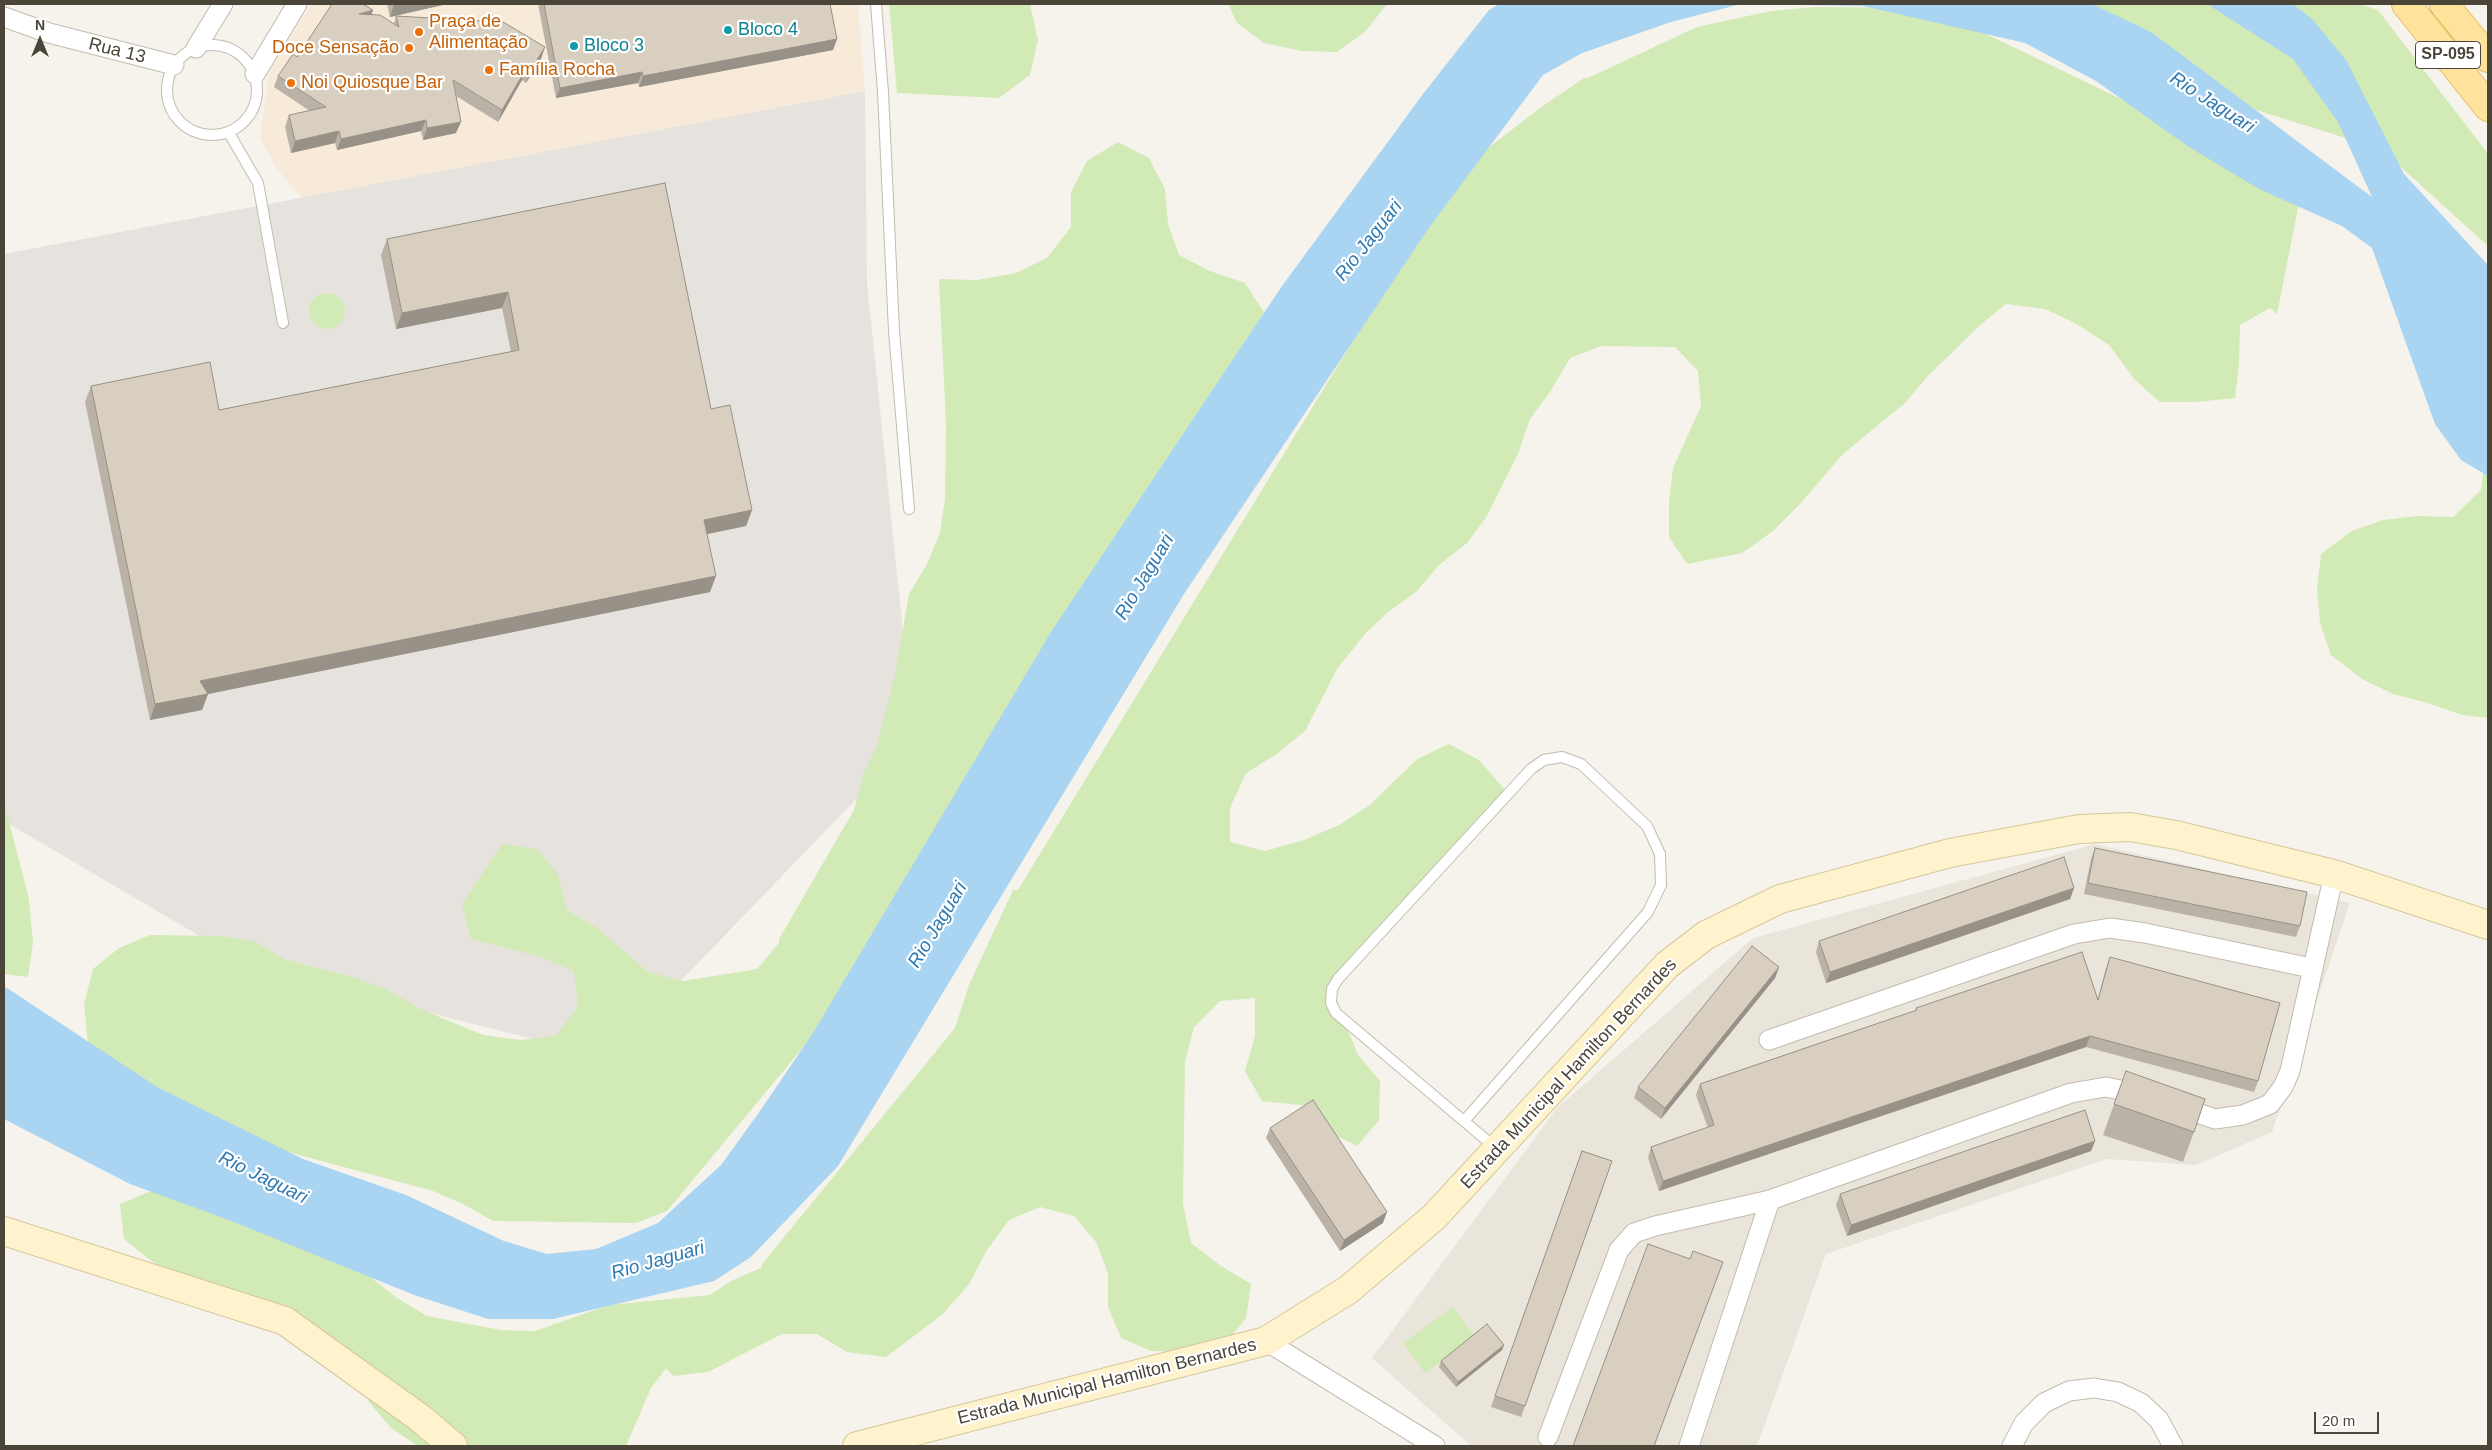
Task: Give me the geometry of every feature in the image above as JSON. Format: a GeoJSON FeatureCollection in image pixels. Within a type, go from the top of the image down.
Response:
{"type":"FeatureCollection","features":[{"type":"Feature","properties":{"kind":"main road","name":"SP-095"},"geometry":{"type":"LineString","coordinates":[[2406,4],[2488,107]]}},
{"type":"Feature","properties":{"kind":"main road","name":"SP-095"},"geometry":{"type":"LineString","coordinates":[[2444,4],[2488,58]]}},
{"type":"Feature","properties":{"kind":"street"},"geometry":{"type":"LineString","coordinates":[[196,48],[223,4]]}},
{"type":"Feature","properties":{"kind":"street"},"geometry":{"type":"LineString","coordinates":[[255,74],[297,4]]}},
{"type":"Feature","properties":{"kind":"street","name":"Rua 13"},"geometry":{"type":"LineString","coordinates":[[4,17],[49,33],[174,65]]}},
{"type":"Feature","properties":{"kind":"street","name":"Estrada Municipal Hamilton Bernardes"},"geometry":{"type":"LineString","coordinates":[[857,1446],[1266,1341],[1348,1290],[1434,1218],[1667,966],[1706,935],[1780,899],[1950,853],[2079,829],[2130,827],[2176,835],[2334,874],[2473,918],[2488,925]]}},
{"type":"Feature","properties":{"kind":"street"},"geometry":{"type":"LineString","coordinates":[[1548,1437],[1619,1250],[1634,1233],[1655,1226],[1770,1200],[2071,1093],[2106,1088],[2146,1095],[2215,1119],[2243,1115],[2270,1104],[2283,1088],[2290,1071],[2311,968],[2334,874]]}},
{"type":"Feature","properties":{"kind":"street"},"geometry":{"type":"LineString","coordinates":[[1769,1040],[2074,934],[2110,928],[2145,933],[2311,968]]}},
{"type":"Feature","properties":{"kind":"street"},"geometry":{"type":"LineString","coordinates":[[1688,1446],[1770,1200]]}},
{"type":"Feature","properties":{"kind":"street"},"geometry":{"type":"LineString","coordinates":[[4,1231],[285,1321],[420,1418],[453,1446]]}},
{"type":"Feature","properties":{"kind":"street"},"geometry":{"type":"LineString","coordinates":[[1266,1341],[1434,1446]]}},
{"type":"Feature","properties":{"kind":"street"},"geometry":{"type":"LineString","coordinates":[[2012,1446],[2024,1423],[2044,1403],[2069,1391],[2094,1388],[2118,1392],[2141,1403],[2159,1420],[2173,1446]]}},
{"type":"Feature","properties":{"kind":"lane"},"geometry":{"type":"LineString","coordinates":[[876,4],[883,92],[894,331],[909,509]]}},
{"type":"Feature","properties":{"kind":"lane"},"geometry":{"type":"LineString","coordinates":[[210,45],[224,46],[238,52],[248,62],[255,74],[258,88],[257,102],[251,115],[229,133],[215,136],[200,134],[187,128],[177,119],[170,106],[167,92],[168,78],[174,65],[184,55],[196,48],[210,45]]}},
{"type":"Feature","properties":{"kind":"lane"},"geometry":{"type":"LineString","coordinates":[[229,133],[258,184],[283,323]]}},
{"type":"Feature","properties":{"kind":"lane"},"geometry":{"type":"LineString","coordinates":[[1464,1121],[1648,912],[1661,884],[1660,854],[1647,826],[1580,764],[1562,758],[1544,760],[1531,770],[1338,979],[1332,989],[1331,1003],[1336,1013],[1497,1150]]}},
{"type":"Feature","properties":{"kind":"shaded area"},"geometry":{"type":"Polygon","coordinates":[[[311,4],[858,4],[865,91],[301,198],[275,166],[260,138],[269,72],[311,4]]]}},
{"type":"Feature","properties":{"kind":"shaded area"},"geometry":{"type":"Polygon","coordinates":[[[865,91],[867,283],[914,739],[675,987],[576,1050],[256,969],[4,821],[4,254],[865,91]]]}},
{"type":"Feature","properties":{"kind":"shaded area"},"geometry":{"type":"Polygon","coordinates":[[[2095,844],[2350,903],[2272,1132],[2196,1165],[2107,1159],[1826,1254],[1757,1446],[1471,1446],[1372,1358],[1557,1108],[1753,938],[2095,844]]]}},
{"type":"Feature","properties":{"kind":"green space"},"geometry":{"type":"Polygon","coordinates":[[[889,4],[1030,4],[1038,40],[1030,75],[999,98],[897,93],[889,4]]]}},
{"type":"Feature","properties":{"kind":"green space"},"geometry":{"type":"Polygon","coordinates":[[[1228,4],[1387,4],[1365,32],[1337,52],[1302,51],[1264,43],[1237,23],[1228,4]]]}},
{"type":"Feature","properties":{"kind":"green space"},"geometry":{"type":"Polygon","coordinates":[[[2079,4],[2360,4],[2378,10],[2488,154],[2488,246],[2381,149],[2208,95],[2079,4]]]}},
{"type":"Feature","properties":{"kind":"green space"},"geometry":{"type":"Polygon","coordinates":[[[1814,7],[1919,8],[1953,18],[2293,182],[2308,193],[2298,208],[2277,314],[2270,308],[2240,325],[2239,364],[2235,398],[2195,402],[2160,402],[2135,380],[2109,345],[2075,323],[2045,309],[2006,304],[1979,326],[1927,377],[1905,403],[1843,454],[1799,505],[1773,531],[1742,553],[1687,564],[1669,537],[1669,503],[1673,468],[1701,406],[1698,371],[1675,347],[1601,346],[1570,358],[1550,392],[1530,419],[1518,454],[1487,516],[1467,543],[1439,565],[1416,592],[1388,612],[1365,634],[1337,669],[1305,731],[1277,754],[1246,773],[1230,808],[1230,842],[1265,851],[1304,840],[1339,825],[1370,805],[1417,759],[1449,744],[1479,760],[1507,792],[1333,994],[1358,1055],[1380,1081],[1379,1120],[1357,1146],[1333,1134],[1310,1106],[1262,1101],[1245,1071],[1255,1036],[1255,998],[1220,1001],[1194,1027],[1185,1061],[1184,1131],[1183,1204],[1191,1243],[1221,1266],[1251,1284],[1246,1318],[1225,1344],[1186,1352],[1151,1351],[1121,1338],[1108,1307],[1108,1273],[1096,1242],[1074,1216],[1040,1207],[1009,1220],[987,1250],[969,1284],[943,1314],[886,1357],[847,1352],[817,1334],[782,1334],[708,1372],[673,1376],[666,1368],[651,1388],[626,1446],[418,1446],[391,1428],[369,1402],[357,1372],[180,1278],[150,1260],[124,1239],[120,1204],[151,1191],[319,1237],[397,1298],[427,1316],[501,1330],[535,1331],[609,1305],[710,1295],[731,1281],[761,1268],[762,1264],[955,1028],[969,985],[1013,890],[1018,890],[1443,193],[1474,159],[1540,108],[1584,78],[1588,78],[1697,27],[1771,11],[1814,7]]]}},
{"type":"Feature","properties":{"kind":"green space"},"geometry":{"type":"Polygon","coordinates":[[[1118,142],[1149,158],[1165,189],[1168,224],[1179,255],[1210,271],[1245,283],[1265,314],[913,915],[667,1211],[636,1223],[493,1221],[463,1204],[433,1191],[195,1127],[88,1043],[84,1004],[93,969],[119,948],[150,935],[219,936],[254,941],[284,959],[353,977],[388,990],[418,1008],[483,1035],[521,1040],[556,1036],[578,1006],[574,971],[544,958],[471,939],[462,904],[502,844],[537,849],[558,875],[567,910],[597,928],[648,972],[683,981],[757,969],[779,943],[779,939],[854,810],[863,775],[877,745],[895,676],[909,594],[927,564],[940,533],[945,499],[946,425],[939,279],[977,280],[1016,273],[1047,258],[1071,227],[1071,192],[1087,161],[1118,142]]]}},
{"type":"Feature","properties":{"kind":"green space"},"geometry":{"type":"Polygon","coordinates":[[[327,293],[334,294],[340,298],[344,304],[344,318],[340,324],[334,328],[327,329],[320,328],[314,324],[310,318],[309,311],[310,304],[314,298],[320,294],[327,293]]]}},
{"type":"Feature","properties":{"kind":"green space"},"geometry":{"type":"Polygon","coordinates":[[[2488,338],[2488,718],[2462,715],[2428,703],[2393,694],[2362,679],[2331,655],[2320,623],[2317,589],[2321,554],[2352,531],[2383,520],[2418,516],[2453,517],[2481,490],[2485,455],[2488,338]]]}},
{"type":"Feature","properties":{"kind":"green space"},"geometry":{"type":"Polygon","coordinates":[[[4,802],[29,899],[33,942],[28,977],[4,974],[4,802]]]}},
{"type":"Feature","properties":{"kind":"green space"},"geometry":{"type":"Polygon","coordinates":[[[1453,1307],[1475,1337],[1425,1373],[1403,1343],[1453,1307]]]}},
{"type":"Feature","properties":{"kind":"water","name":"Rio Jaguari"},"geometry":{"type":"Polygon","coordinates":[[[1499,4],[1741,4],[1671,22],[1582,53],[1543,75],[1428,229],[1184,594],[838,1166],[751,1257],[714,1281],[553,1319],[488,1319],[414,1295],[229,1220],[130,1184],[4,1119],[4,986],[157,1087],[303,1159],[406,1195],[504,1241],[547,1254],[596,1249],[658,1223],[721,1165],[760,1111],[813,1033],[1051,632],[1282,286],[1423,94],[1489,10],[1499,4]]]}},
{"type":"Feature","properties":{"kind":"water","name":"Rio Jaguari"},"geometry":{"type":"Polygon","coordinates":[[[1741,4],[2092,4],[2151,32],[2372,197],[2338,122],[2293,59],[2207,4],[2293,4],[2313,20],[2346,60],[2404,174],[2488,265],[2488,476],[2461,460],[2435,424],[2372,248],[2342,226],[2259,189],[2189,147],[2096,81],[2025,43],[1863,6],[1741,4]]]}},
{"type":"Feature","properties":{"kind":"building"},"geometry":{"type":"Polygon","coordinates":[[[332,4],[363,4],[373,10],[359,14],[380,15],[399,27],[396,16],[483,21],[488,13],[545,47],[530,71],[526,69],[502,110],[453,80],[461,122],[427,128],[426,120],[341,139],[339,131],[295,141],[289,115],[326,107],[278,76],[293,54],[297,57],[332,4]]]}},
{"type":"Feature","properties":{"kind":"building","name":"Bloco 4"},"geometry":{"type":"Polygon","coordinates":[[[544,4],[830,4],[837,39],[643,76],[642,72],[560,88],[544,4]]]}},
{"type":"Feature","properties":{"kind":"building"},"geometry":{"type":"Polygon","coordinates":[[[665,183],[711,409],[730,405],[752,510],[704,520],[716,576],[200,681],[208,694],[155,704],[91,386],[210,362],[219,410],[519,350],[508,292],[402,313],[387,239],[665,183]]]}},
{"type":"Feature","properties":{"kind":"building"},"geometry":{"type":"Polygon","coordinates":[[[2095,848],[2307,892],[2300,926],[2088,883],[2095,848]]]}},
{"type":"Feature","properties":{"kind":"building"},"geometry":{"type":"Polygon","coordinates":[[[2064,857],[2074,888],[1830,972],[1819,941],[2064,857]]]}},
{"type":"Feature","properties":{"kind":"building"},"geometry":{"type":"Polygon","coordinates":[[[1752,946],[1779,967],[1665,1108],[1638,1087],[1752,946]]]}},
{"type":"Feature","properties":{"kind":"building"},"geometry":{"type":"Polygon","coordinates":[[[2082,952],[2098,1000],[2110,957],[2280,1003],[2258,1081],[2090,1036],[1663,1181],[1651,1147],[1714,1125],[1700,1084],[2082,952]]]}},
{"type":"Feature","properties":{"kind":"building"},"geometry":{"type":"Polygon","coordinates":[[[2126,1071],[2205,1099],[2194,1132],[2114,1104],[2126,1071]]]}},
{"type":"Feature","properties":{"kind":"building"},"geometry":{"type":"Polygon","coordinates":[[[1313,1100],[1387,1212],[1344,1240],[1270,1128],[1313,1100]]]}},
{"type":"Feature","properties":{"kind":"building"},"geometry":{"type":"Polygon","coordinates":[[[2085,1110],[2095,1141],[1851,1225],[1840,1194],[2085,1110]]]}},
{"type":"Feature","properties":{"kind":"building"},"geometry":{"type":"Polygon","coordinates":[[[1582,1151],[1612,1161],[1525,1406],[1495,1396],[1582,1151]]]}},
{"type":"Feature","properties":{"kind":"building"},"geometry":{"type":"Polygon","coordinates":[[[1648,1244],[1690,1259],[1693,1251],[1723,1262],[1654,1446],[1573,1446],[1648,1244]]]}},
{"type":"Feature","properties":{"kind":"building"},"geometry":{"type":"Polygon","coordinates":[[[1487,1324],[1504,1345],[1458,1382],[1441,1361],[1487,1324]]]}},
{"type":"Feature","properties":{"kind":"place","name":"Bloco 4"},"geometry":{"type":"Point","coordinates":[728,30]}},
{"type":"Feature","properties":{"kind":"place","name":"Praça de Alimentação"},"geometry":{"type":"Point","coordinates":[419,32]}},
{"type":"Feature","properties":{"kind":"place","name":"Bloco 3"},"geometry":{"type":"Point","coordinates":[574,46]}},
{"type":"Feature","properties":{"kind":"place","name":"Doce Sensação"},"geometry":{"type":"Point","coordinates":[409,48]}},
{"type":"Feature","properties":{"kind":"place","name":"Família Rocha"},"geometry":{"type":"Point","coordinates":[489,70]}},
{"type":"Feature","properties":{"kind":"place","name":"Noi Quiosque Bar"},"geometry":{"type":"Point","coordinates":[291,83]}}]}
